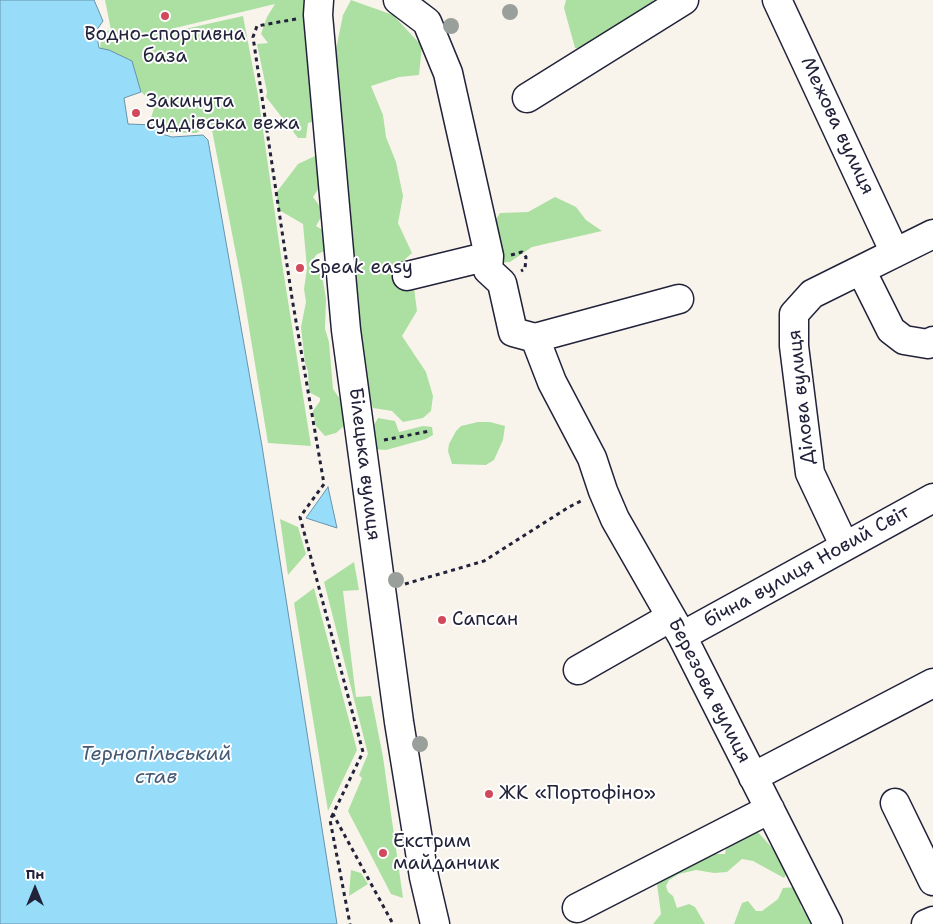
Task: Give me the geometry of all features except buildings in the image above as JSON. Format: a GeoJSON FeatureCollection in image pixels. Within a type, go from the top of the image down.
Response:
{"type":"FeatureCollection","features":[{"type":"Feature","properties":{"kind":"street"},"geometry":{"type":"LineString","coordinates":[[398,0],[427,22],[448,73],[489,256],[488,270],[502,284],[513,332],[535,338],[679,299]]}},
{"type":"Feature","properties":{"kind":"street"},"geometry":{"type":"LineString","coordinates":[[527,98],[684,0]]}},
{"type":"Feature","properties":{"kind":"street","name":"Межова вулиця"},"geometry":{"type":"LineString","coordinates":[[777,0],[895,253]]}},
{"type":"Feature","properties":{"kind":"street","name":"Білецька вулиця"},"geometry":{"type":"LineString","coordinates":[[319,7],[346,330],[380,589],[422,867],[435,924]]}},
{"type":"Feature","properties":{"kind":"street","name":"Ділова вулиця"},"geometry":{"type":"LineString","coordinates":[[844,545],[810,473],[794,346],[794,314],[812,294],[933,234]]}},
{"type":"Feature","properties":{"kind":"street"},"geometry":{"type":"LineString","coordinates":[[406,276],[489,256]]}},
{"type":"Feature","properties":{"kind":"street"},"geometry":{"type":"LineString","coordinates":[[861,270],[891,330],[904,340],[928,344],[933,341]]}},
{"type":"Feature","properties":{"kind":"street","name":"Березова вулиця"},"geometry":{"type":"LineString","coordinates":[[535,338],[552,382],[592,458],[615,519],[676,626],[828,924]]}},
{"type":"Feature","properties":{"kind":"street","name":"бічна вулиця Новий Світ"},"geometry":{"type":"LineString","coordinates":[[578,670],[676,626],[844,545],[933,498]]}},
{"type":"Feature","properties":{"kind":"street"},"geometry":{"type":"LineString","coordinates":[[753,777],[933,683]]}},
{"type":"Feature","properties":{"kind":"street"},"geometry":{"type":"LineString","coordinates":[[895,803],[933,881]]}},
{"type":"Feature","properties":{"kind":"street"},"geometry":{"type":"LineString","coordinates":[[577,908],[770,809]]}},
{"type":"Feature","properties":{"kind":"street"},"geometry":{"type":"LineString","coordinates":[[926,924],[933,921]]}},
{"type":"Feature","properties":{"kind":"path"},"geometry":{"type":"LineString","coordinates":[[319,7],[257,26],[253,37],[292,298],[324,484],[300,517],[364,752],[330,820],[350,924]]}},
{"type":"Feature","properties":{"kind":"path"},"geometry":{"type":"LineString","coordinates":[[375,442],[430,431]]}},
{"type":"Feature","properties":{"kind":"path"},"geometry":{"type":"LineString","coordinates":[[380,589],[425,579],[484,561],[569,506],[603,491]]}},
{"type":"Feature","properties":{"kind":"path"},"geometry":{"type":"LineString","coordinates":[[333,814],[393,924]]}},
{"type":"Feature","properties":{"kind":"green space"},"geometry":{"type":"Polygon","coordinates":[[[105,0],[315,0],[313,51],[336,49],[343,15],[351,0],[393,15],[422,46],[419,75],[399,77],[371,86],[383,115],[386,137],[396,162],[403,196],[398,223],[412,253],[401,263],[403,276],[414,288],[417,311],[402,336],[426,372],[433,396],[431,411],[423,418],[403,422],[392,411],[373,408],[365,384],[316,121],[308,123],[306,138],[298,138],[266,97],[267,92],[257,44],[268,43],[261,34],[267,17],[275,4],[175,28],[176,31],[243,16],[258,95],[311,446],[268,443],[242,285],[211,125],[196,133],[163,132],[151,118],[154,108],[147,98],[136,86],[99,56],[102,32],[111,30],[105,0]]]}},
{"type":"Feature","properties":{"kind":"green space"},"geometry":{"type":"Polygon","coordinates":[[[566,0],[653,0],[656,8],[599,53],[575,48],[564,8],[566,0]]]}},
{"type":"Feature","properties":{"kind":"green space"},"geometry":{"type":"Polygon","coordinates":[[[315,156],[322,172],[321,185],[313,197],[324,212],[316,226],[326,232],[328,249],[316,255],[314,259],[323,281],[326,299],[325,329],[329,342],[333,389],[340,399],[344,416],[344,426],[336,433],[325,436],[316,426],[313,411],[320,398],[309,392],[308,371],[305,363],[301,327],[306,302],[304,289],[307,268],[303,224],[279,210],[276,193],[298,164],[315,156]]]}},
{"type":"Feature","properties":{"kind":"green space"},"geometry":{"type":"Polygon","coordinates":[[[555,197],[576,207],[586,220],[602,231],[532,247],[510,262],[499,263],[489,230],[500,213],[528,212],[555,197]]]}},
{"type":"Feature","properties":{"kind":"green space"},"geometry":{"type":"Polygon","coordinates":[[[378,418],[395,421],[399,432],[423,426],[432,427],[433,435],[426,439],[386,450],[372,449],[370,432],[378,418]]]}},
{"type":"Feature","properties":{"kind":"green space"},"geometry":{"type":"Polygon","coordinates":[[[478,422],[490,422],[505,426],[503,440],[494,460],[486,465],[452,464],[448,451],[449,444],[456,431],[461,426],[478,422]]]}},
{"type":"Feature","properties":{"kind":"green space"},"geometry":{"type":"Polygon","coordinates":[[[280,519],[298,527],[306,554],[288,575],[280,519]]]}},
{"type":"Feature","properties":{"kind":"green space"},"geometry":{"type":"Polygon","coordinates":[[[354,562],[359,590],[343,591],[356,697],[371,696],[383,757],[403,898],[391,894],[348,811],[362,778],[359,775],[368,754],[324,582],[354,562]]]}},
{"type":"Feature","properties":{"kind":"green space"},"geometry":{"type":"Polygon","coordinates":[[[314,588],[357,750],[328,811],[294,603],[314,588]]]}},
{"type":"Feature","properties":{"kind":"green space"},"geometry":{"type":"Polygon","coordinates":[[[757,831],[783,860],[787,873],[784,878],[753,861],[742,859],[727,872],[714,873],[696,870],[679,874],[669,880],[666,886],[668,892],[673,896],[677,908],[689,904],[695,907],[705,924],[653,924],[661,914],[656,876],[704,854],[725,854],[728,835],[757,831]]]}},
{"type":"Feature","properties":{"kind":"green space"},"geometry":{"type":"Polygon","coordinates":[[[351,870],[361,873],[368,884],[349,896],[351,870]]]}},
{"type":"Feature","properties":{"kind":"green space"},"geometry":{"type":"Polygon","coordinates":[[[796,887],[801,907],[813,924],[734,924],[742,903],[748,901],[756,911],[762,911],[778,899],[783,888],[796,887]]]}},
{"type":"Feature","properties":{"kind":"water","name":"Тернопільський став"},"geometry":{"type":"Polygon","coordinates":[[[0,0],[94,0],[103,21],[96,31],[99,48],[109,50],[132,61],[141,92],[124,98],[128,124],[153,125],[162,134],[172,137],[203,135],[208,140],[262,446],[337,924],[0,924],[0,0]]]}},
{"type":"Feature","properties":{"kind":"water"},"geometry":{"type":"Polygon","coordinates":[[[328,487],[337,528],[306,518],[328,487]]]}},
{"type":"Feature","properties":{"kind":"place","name":"Водно-спортивна база"},"geometry":{"type":"Point","coordinates":[165,16]}},
{"type":"Feature","properties":{"kind":"place","name":"Закинута суддівська вежа"},"geometry":{"type":"Point","coordinates":[136,113]}},
{"type":"Feature","properties":{"kind":"place","name":"Speak easy"},"geometry":{"type":"Point","coordinates":[300,268]}},
{"type":"Feature","properties":{"kind":"place","name":"Сапсан"},"geometry":{"type":"Point","coordinates":[442,620]}},
{"type":"Feature","properties":{"kind":"place","name":"ЖК «Портофіно»"},"geometry":{"type":"Point","coordinates":[489,794]}},
{"type":"Feature","properties":{"kind":"place","name":"Екстрим майданчик"},"geometry":{"type":"Point","coordinates":[383,853]}}]}
